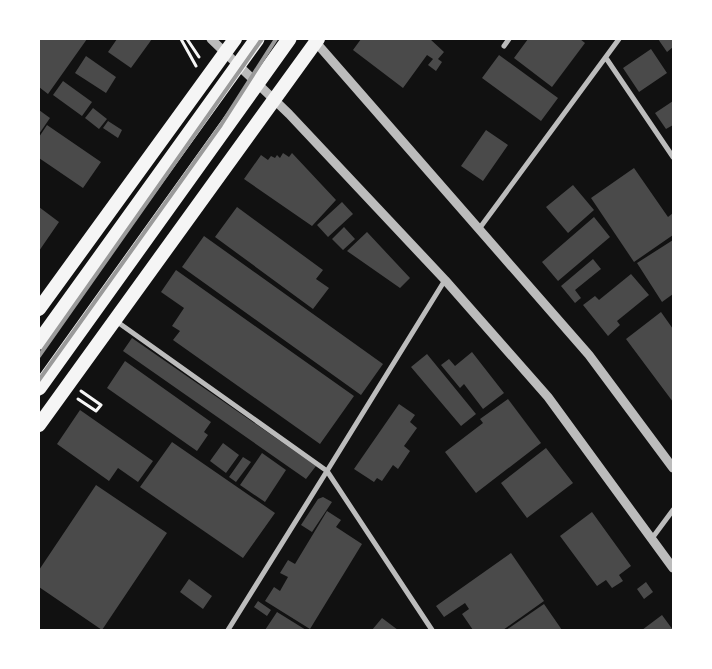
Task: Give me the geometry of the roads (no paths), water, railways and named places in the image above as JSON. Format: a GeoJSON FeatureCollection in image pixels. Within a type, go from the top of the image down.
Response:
{"type":"FeatureCollection","features":[{"type":"Feature","properties":{"kind":"highway"},"geometry":{"type":"LineString","coordinates":[[39,309],[235,39]]}},
{"type":"Feature","properties":{"kind":"highway"},"geometry":{"type":"LineString","coordinates":[[39,342],[257,39]]}},
{"type":"Feature","properties":{"kind":"highway"},"geometry":{"type":"LineString","coordinates":[[39,388],[289,39]]}},
{"type":"Feature","properties":{"kind":"highway"},"geometry":{"type":"LineString","coordinates":[[39,425],[275,100],[316,40]]}},
{"type":"Feature","properties":{"kind":"street"},"geometry":{"type":"LineString","coordinates":[[211,39],[275,100],[445,280],[548,397],[673,568]]}},
{"type":"Feature","properties":{"kind":"street"},"geometry":{"type":"LineString","coordinates":[[504,46],[509,39]]}},
{"type":"Feature","properties":{"kind":"street"},"geometry":{"type":"LineString","coordinates":[[480,230],[619,39]]}},
{"type":"Feature","properties":{"kind":"street"},"geometry":{"type":"LineString","coordinates":[[316,40],[589,355],[673,468]]}},
{"type":"Feature","properties":{"kind":"street"},"geometry":{"type":"LineString","coordinates":[[606,58],[673,157]]}},
{"type":"Feature","properties":{"kind":"street"},"geometry":{"type":"LineString","coordinates":[[228,630],[445,280]]}},
{"type":"Feature","properties":{"kind":"street"},"geometry":{"type":"LineString","coordinates":[[114,320],[327,470],[432,630]]}},
{"type":"Feature","properties":{"kind":"street"},"geometry":{"type":"LineString","coordinates":[[652,537],[673,510]]}},
{"type":"Feature","properties":{"kind":"railway"},"geometry":{"type":"LineString","coordinates":[[39,356],[262,39]]}},
{"type":"Feature","properties":{"kind":"railway"},"geometry":{"type":"LineString","coordinates":[[39,380],[221,125],[276,39]]}}]}
